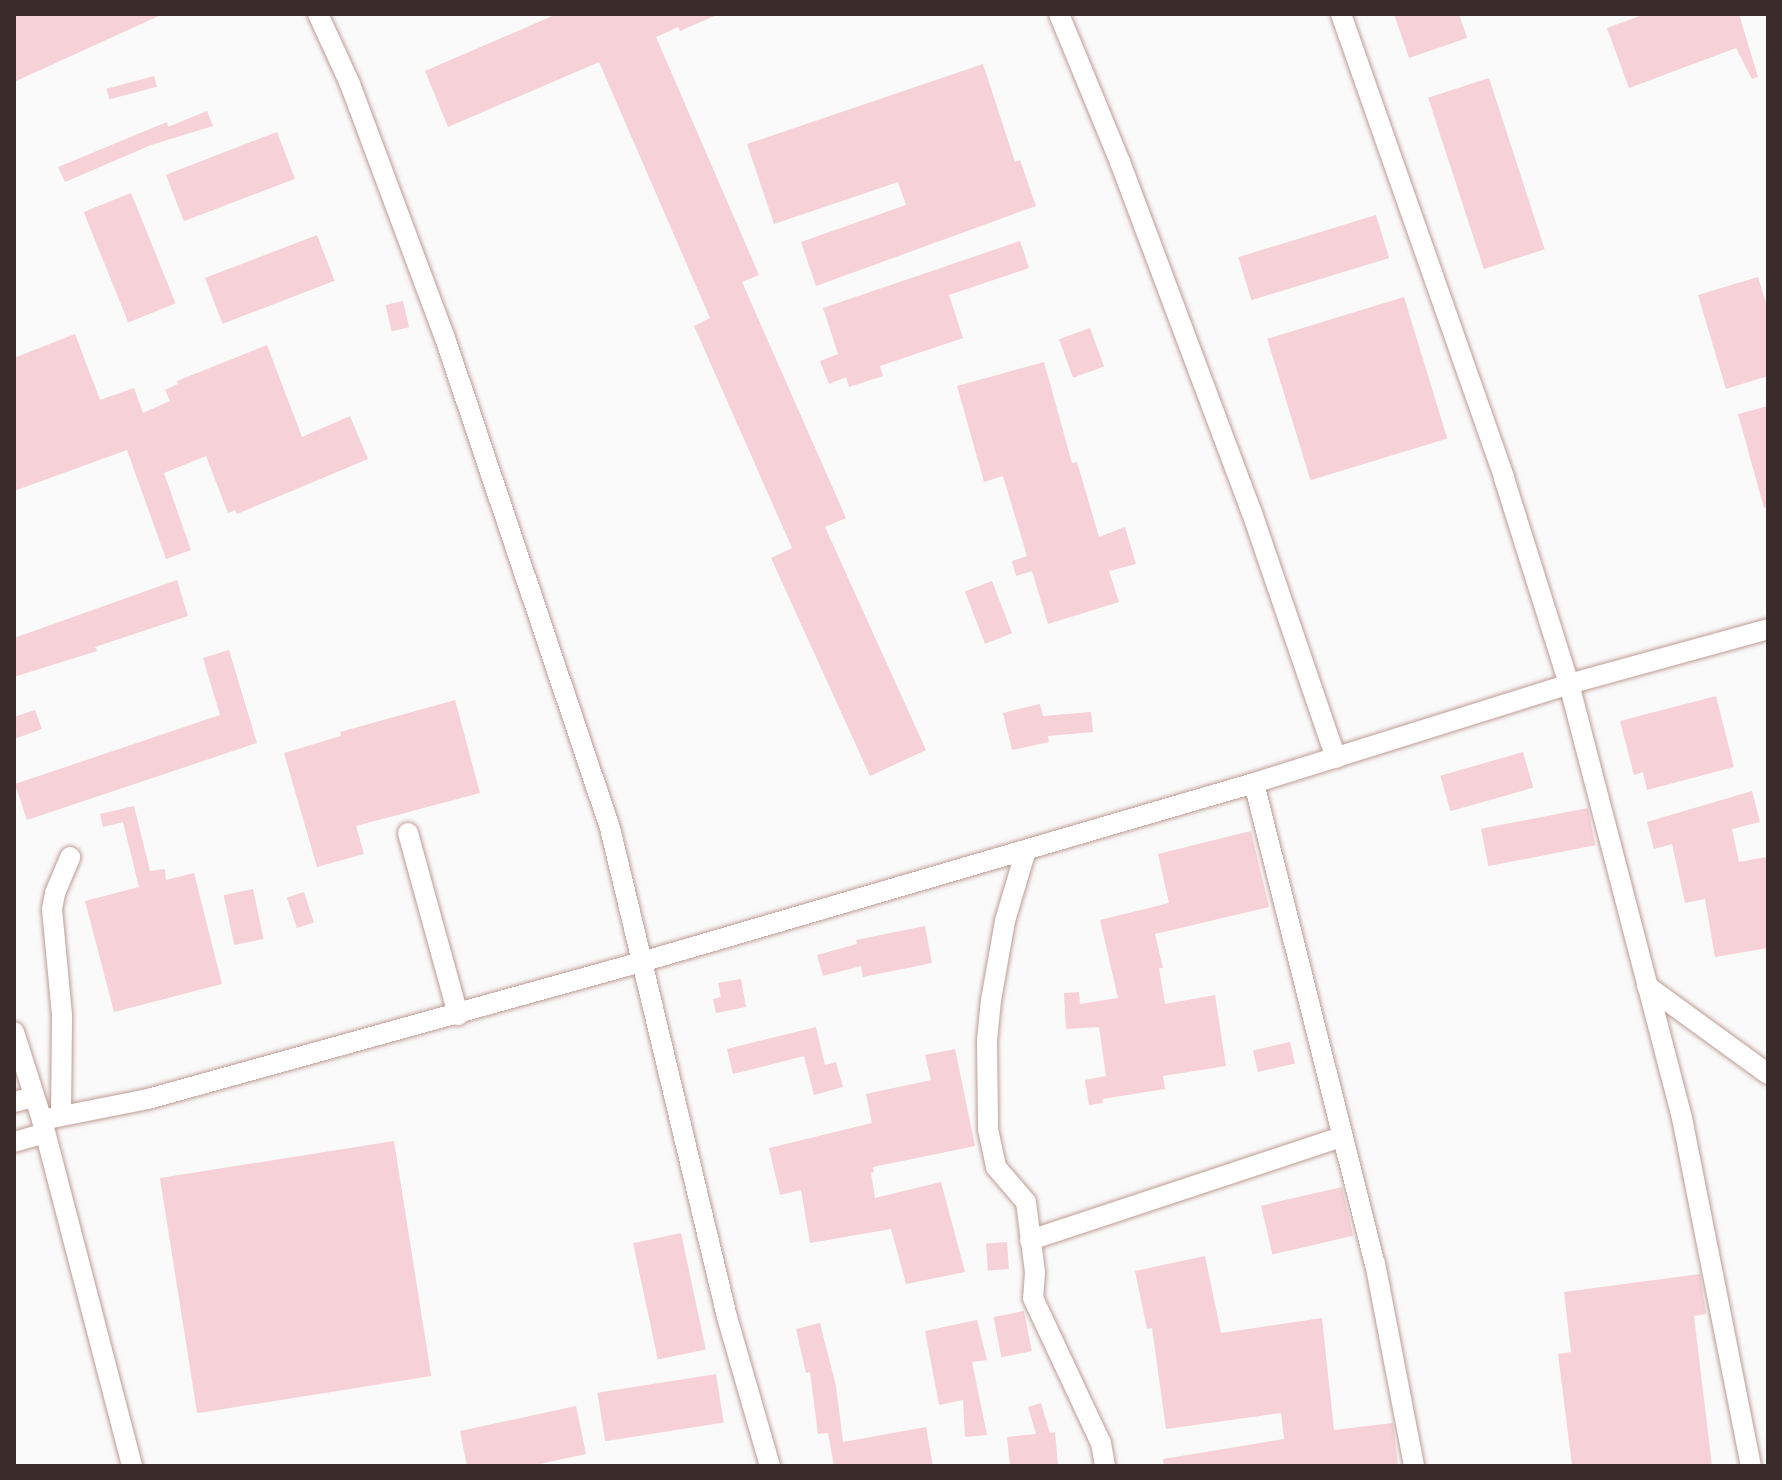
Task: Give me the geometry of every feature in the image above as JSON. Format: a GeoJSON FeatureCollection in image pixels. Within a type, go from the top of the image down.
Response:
{"type":"FeatureCollection","features":[{"type":"Feature","properties":{"kind":"street"},"geometry":{"type":"LineString","coordinates":[[318,14],[350,84],[445,338],[610,828],[645,961],[727,1317],[770,1466]]}},
{"type":"Feature","properties":{"kind":"street"},"geometry":{"type":"LineString","coordinates":[[1059,14],[1120,162],[1252,513],[1336,758]]}},
{"type":"Feature","properties":{"kind":"street"},"geometry":{"type":"LineString","coordinates":[[1341,14],[1489,434],[1569,684],[1682,1118],[1751,1466]]}},
{"type":"Feature","properties":{"kind":"street"},"geometry":{"type":"LineString","coordinates":[[14,1142],[49,1123],[458,1015],[1254,783],[1569,684],[1768,629]]}},
{"type":"Feature","properties":{"kind":"street"},"geometry":{"type":"LineString","coordinates":[[1254,783],[1375,1263],[1414,1466]]}},
{"type":"Feature","properties":{"kind":"street"},"geometry":{"type":"LineString","coordinates":[[408,833],[458,1015]]}},
{"type":"Feature","properties":{"kind":"street"},"geometry":{"type":"LineString","coordinates":[[1026,850],[1005,921],[991,1000],[988,1129],[996,1167],[1026,1202],[1035,1272],[1033,1298],[1101,1443],[1105,1466]]}},
{"type":"Feature","properties":{"kind":"street"},"geometry":{"type":"LineString","coordinates":[[49,1123],[62,1015],[52,909],[70,857]]}},
{"type":"Feature","properties":{"kind":"street"},"geometry":{"type":"LineString","coordinates":[[1647,986],[1768,1074]]}},
{"type":"Feature","properties":{"kind":"street"},"geometry":{"type":"LineString","coordinates":[[14,1032],[34,1097],[49,1123],[132,1466]]}},
{"type":"Feature","properties":{"kind":"street"},"geometry":{"type":"LineString","coordinates":[[14,1102],[34,1097]]}},
{"type":"Feature","properties":{"kind":"street"},"geometry":{"type":"LineString","coordinates":[[1030,1240],[1342,1137]]}},
{"type":"Feature","properties":{"kind":"building"},"geometry":{"type":"Polygon","coordinates":[[[14,14],[163,14],[14,82],[14,14]]]}},
{"type":"Feature","properties":{"kind":"building"},"geometry":{"type":"Polygon","coordinates":[[[557,14],[719,14],[680,31],[678,27],[656,37],[759,275],[742,282],[846,518],[825,527],[926,750],[870,776],[771,558],[792,548],[694,326],[710,318],[599,62],[448,127],[425,71],[557,14]]]}},
{"type":"Feature","properties":{"kind":"building"},"geometry":{"type":"Polygon","coordinates":[[[1394,14],[1459,14],[1467,38],[1409,58],[1394,14]]]}},
{"type":"Feature","properties":{"kind":"building"},"geometry":{"type":"Polygon","coordinates":[[[1645,14],[1739,14],[1758,77],[1752,79],[1736,48],[1629,88],[1607,28],[1645,14]]]}},
{"type":"Feature","properties":{"kind":"building"},"geometry":{"type":"Polygon","coordinates":[[[983,64],[1015,162],[1020,160],[1036,206],[816,286],[801,242],[906,205],[898,182],[774,224],[747,144],[983,64]]]}},
{"type":"Feature","properties":{"kind":"building"},"geometry":{"type":"Polygon","coordinates":[[[154,76],[157,87],[110,99],[107,89],[154,76]]]}},
{"type":"Feature","properties":{"kind":"building"},"geometry":{"type":"Polygon","coordinates":[[[1489,78],[1545,249],[1484,269],[1428,98],[1489,78]]]}},
{"type":"Feature","properties":{"kind":"building"},"geometry":{"type":"Polygon","coordinates":[[[207,111],[213,126],[151,145],[65,182],[58,167],[167,122],[168,127],[207,111]]]}},
{"type":"Feature","properties":{"kind":"building"},"geometry":{"type":"Polygon","coordinates":[[[277,132],[295,179],[184,221],[166,175],[277,132]]]}},
{"type":"Feature","properties":{"kind":"building"},"geometry":{"type":"Polygon","coordinates":[[[131,193],[176,303],[128,322],[84,212],[131,193]]]}},
{"type":"Feature","properties":{"kind":"building"},"geometry":{"type":"Polygon","coordinates":[[[1376,215],[1389,258],[1251,300],[1238,257],[1376,215]]]}},
{"type":"Feature","properties":{"kind":"building"},"geometry":{"type":"Polygon","coordinates":[[[317,235],[335,281],[223,324],[205,278],[317,235]]]}},
{"type":"Feature","properties":{"kind":"building"},"geometry":{"type":"Polygon","coordinates":[[[1020,241],[1029,268],[949,295],[963,338],[880,366],[883,376],[849,387],[846,377],[829,384],[820,361],[838,354],[823,308],[1020,241]]]}},
{"type":"Feature","properties":{"kind":"building"},"geometry":{"type":"Polygon","coordinates":[[[1758,277],[1768,309],[1768,376],[1726,389],[1698,295],[1758,277]]]}},
{"type":"Feature","properties":{"kind":"building"},"geometry":{"type":"Polygon","coordinates":[[[1404,297],[1447,439],[1311,480],[1267,339],[1404,297]]]}},
{"type":"Feature","properties":{"kind":"building"},"geometry":{"type":"Polygon","coordinates":[[[403,301],[409,327],[392,331],[385,305],[403,301]]]}},
{"type":"Feature","properties":{"kind":"building"},"geometry":{"type":"Polygon","coordinates":[[[1090,328],[1104,367],[1073,378],[1059,339],[1090,328]]]}},
{"type":"Feature","properties":{"kind":"building"},"geometry":{"type":"Polygon","coordinates":[[[75,334],[100,400],[134,388],[143,413],[170,401],[165,390],[178,384],[177,381],[267,345],[302,437],[350,416],[368,459],[237,514],[235,510],[228,513],[206,456],[164,473],[191,550],[166,559],[127,450],[14,491],[14,358],[75,334]]]}},
{"type":"Feature","properties":{"kind":"building"},"geometry":{"type":"Polygon","coordinates":[[[1044,362],[1072,463],[1077,462],[1099,537],[1125,527],[1136,564],[1109,571],[1119,602],[1048,624],[1032,571],[1016,576],[1012,561],[1027,556],[1003,476],[984,482],[957,386],[1044,362]]]}},
{"type":"Feature","properties":{"kind":"building"},"geometry":{"type":"Polygon","coordinates":[[[1768,406],[1768,507],[1764,508],[1738,414],[1768,406]]]}},
{"type":"Feature","properties":{"kind":"building"},"geometry":{"type":"Polygon","coordinates":[[[177,580],[188,616],[95,647],[97,651],[14,677],[14,638],[177,580]]]}},
{"type":"Feature","properties":{"kind":"building"},"geometry":{"type":"Polygon","coordinates":[[[992,581],[1012,633],[985,644],[965,591],[992,581]]]}},
{"type":"Feature","properties":{"kind":"building"},"geometry":{"type":"Polygon","coordinates":[[[229,650],[257,743],[27,820],[15,784],[220,715],[203,658],[229,650]]]}},
{"type":"Feature","properties":{"kind":"building"},"geometry":{"type":"Polygon","coordinates":[[[1716,696],[1734,767],[1647,790],[1643,772],[1634,775],[1620,721],[1716,696]]]}},
{"type":"Feature","properties":{"kind":"building"},"geometry":{"type":"Polygon","coordinates":[[[455,700],[480,793],[356,826],[364,854],[317,867],[284,753],[341,736],[340,732],[455,700]]]}},
{"type":"Feature","properties":{"kind":"building"},"geometry":{"type":"Polygon","coordinates":[[[1040,704],[1043,716],[1091,712],[1093,732],[1048,736],[1049,742],[1012,750],[1003,713],[1040,704]]]}},
{"type":"Feature","properties":{"kind":"building"},"geometry":{"type":"Polygon","coordinates":[[[35,710],[42,729],[14,739],[14,717],[35,710]]]}},
{"type":"Feature","properties":{"kind":"building"},"geometry":{"type":"Polygon","coordinates":[[[1523,752],[1533,788],[1451,811],[1440,776],[1523,752]]]}},
{"type":"Feature","properties":{"kind":"building"},"geometry":{"type":"Polygon","coordinates":[[[1752,791],[1760,822],[1732,829],[1739,862],[1766,857],[1768,948],[1715,957],[1705,899],[1685,903],[1672,844],[1654,849],[1647,822],[1752,791]]]}},
{"type":"Feature","properties":{"kind":"building"},"geometry":{"type":"Polygon","coordinates":[[[134,806],[150,871],[165,869],[166,880],[194,873],[222,984],[114,1012],[85,901],[139,887],[123,822],[103,827],[100,814],[134,806]]]}},
{"type":"Feature","properties":{"kind":"building"},"geometry":{"type":"Polygon","coordinates":[[[1588,808],[1595,845],[1488,866],[1481,829],[1588,808]]]}},
{"type":"Feature","properties":{"kind":"building"},"geometry":{"type":"Polygon","coordinates":[[[1251,831],[1269,907],[1155,934],[1163,968],[1159,968],[1165,1004],[1215,995],[1226,1066],[1163,1076],[1165,1089],[1102,1099],[1103,1103],[1089,1105],[1085,1080],[1106,1076],[1099,1027],[1066,1029],[1064,993],[1079,992],[1080,1004],[1118,998],[1100,920],[1169,903],[1158,854],[1251,831]]]}},
{"type":"Feature","properties":{"kind":"building"},"geometry":{"type":"Polygon","coordinates":[[[253,889],[264,939],[234,945],[224,895],[253,889]]]}},
{"type":"Feature","properties":{"kind":"building"},"geometry":{"type":"Polygon","coordinates":[[[304,892],[314,922],[297,928],[287,898],[304,892]]]}},
{"type":"Feature","properties":{"kind":"building"},"geometry":{"type":"Polygon","coordinates":[[[925,926],[932,963],[863,977],[861,966],[823,976],[817,955],[857,944],[856,940],[925,926]]]}},
{"type":"Feature","properties":{"kind":"building"},"geometry":{"type":"Polygon","coordinates":[[[741,979],[746,1007],[716,1013],[713,999],[721,997],[718,983],[741,979]]]}},
{"type":"Feature","properties":{"kind":"building"},"geometry":{"type":"Polygon","coordinates":[[[816,1027],[825,1065],[836,1062],[843,1087],[814,1095],[804,1056],[733,1074],[727,1049],[816,1027]]]}},
{"type":"Feature","properties":{"kind":"building"},"geometry":{"type":"Polygon","coordinates":[[[1290,1042],[1295,1063],[1258,1072],[1253,1051],[1290,1042]]]}},
{"type":"Feature","properties":{"kind":"building"},"geometry":{"type":"Polygon","coordinates":[[[955,1049],[975,1146],[873,1167],[874,1172],[871,1173],[875,1198],[941,1182],[965,1272],[906,1284],[891,1229],[810,1243],[801,1190],[780,1195],[769,1148],[872,1123],[866,1094],[931,1080],[925,1055],[955,1049]]]}},
{"type":"Feature","properties":{"kind":"building"},"geometry":{"type":"Polygon","coordinates":[[[394,1141],[431,1376],[197,1413],[160,1178],[394,1141]]]}},
{"type":"Feature","properties":{"kind":"building"},"geometry":{"type":"Polygon","coordinates":[[[1342,1187],[1353,1236],[1272,1254],[1261,1206],[1342,1187]]]}},
{"type":"Feature","properties":{"kind":"building"},"geometry":{"type":"Polygon","coordinates":[[[681,1233],[706,1349],[658,1360],[633,1243],[681,1233]]]}},
{"type":"Feature","properties":{"kind":"building"},"geometry":{"type":"Polygon","coordinates":[[[1007,1242],[1009,1269],[988,1270],[986,1243],[1007,1242]]]}},
{"type":"Feature","properties":{"kind":"building"},"geometry":{"type":"Polygon","coordinates":[[[1205,1256],[1221,1333],[1322,1318],[1334,1430],[1393,1423],[1398,1466],[1164,1466],[1163,1459],[1284,1439],[1281,1413],[1166,1429],[1152,1328],[1147,1329],[1135,1271],[1205,1256]]]}},
{"type":"Feature","properties":{"kind":"building"},"geometry":{"type":"Polygon","coordinates":[[[1700,1274],[1706,1314],[1694,1316],[1712,1466],[1572,1466],[1558,1354],[1571,1352],[1564,1292],[1700,1274]]]}},
{"type":"Feature","properties":{"kind":"building"},"geometry":{"type":"Polygon","coordinates":[[[1024,1311],[1032,1351],[1001,1357],[994,1317],[1024,1311]]]}},
{"type":"Feature","properties":{"kind":"building"},"geometry":{"type":"Polygon","coordinates":[[[977,1320],[987,1360],[972,1362],[987,1435],[965,1437],[963,1400],[939,1405],[925,1331],[977,1320]]]}},
{"type":"Feature","properties":{"kind":"building"},"geometry":{"type":"Polygon","coordinates":[[[820,1323],[836,1386],[843,1442],[926,1427],[933,1466],[834,1466],[828,1433],[818,1434],[810,1372],[806,1373],[796,1329],[820,1323]]]}},
{"type":"Feature","properties":{"kind":"building"},"geometry":{"type":"Polygon","coordinates":[[[716,1374],[724,1422],[605,1441],[597,1393],[716,1374]]]}},
{"type":"Feature","properties":{"kind":"building"},"geometry":{"type":"Polygon","coordinates":[[[1041,1403],[1050,1433],[1055,1432],[1058,1466],[1010,1466],[1007,1437],[1036,1434],[1028,1407],[1041,1403]]]}},
{"type":"Feature","properties":{"kind":"building"},"geometry":{"type":"Polygon","coordinates":[[[576,1406],[586,1454],[530,1466],[467,1466],[460,1431],[576,1406]]]}}]}
